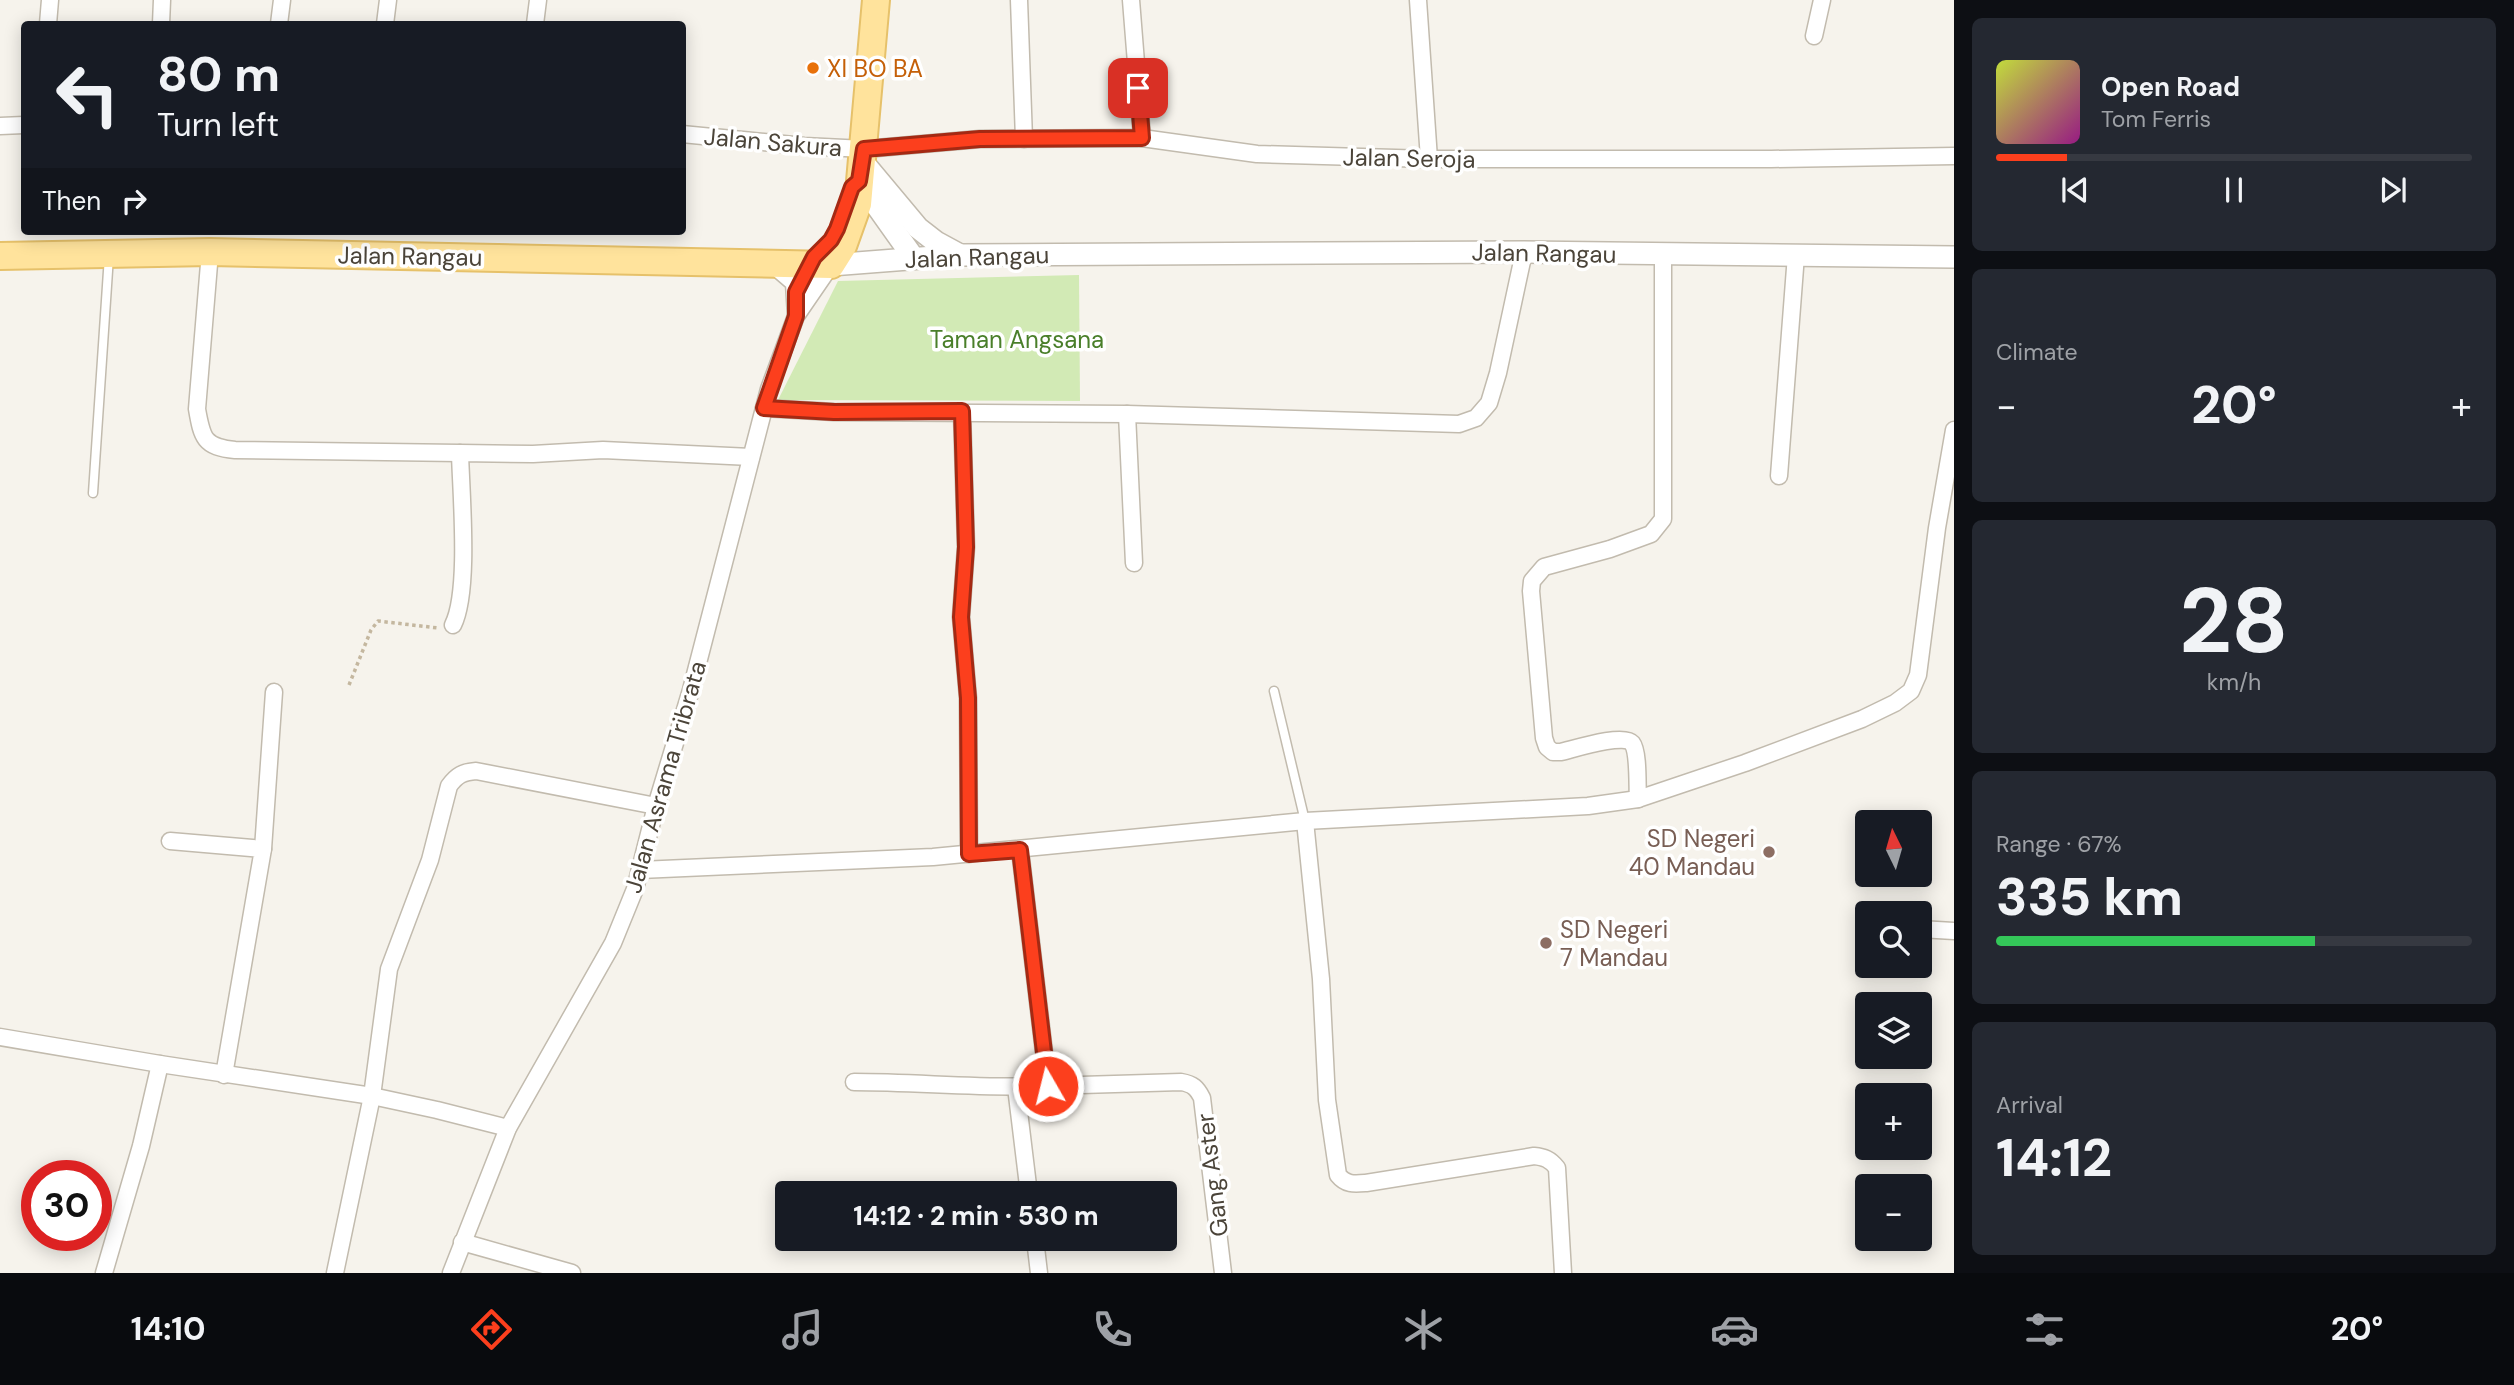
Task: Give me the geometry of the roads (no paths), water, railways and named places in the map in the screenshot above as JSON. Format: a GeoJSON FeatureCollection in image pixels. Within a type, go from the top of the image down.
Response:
{"type":"FeatureCollection","features":[{"type":"Feature","properties":{"kind":"main road"},"geometry":{"type":"LineString","coordinates":[[803,263],[843,246],[858,204],[876,0]]}},
{"type":"Feature","properties":{"kind":"main road","name":"Jalan Rangau"},"geometry":{"type":"LineString","coordinates":[[0,256],[211,252],[803,263]]}},
{"type":"Feature","properties":{"kind":"street"},"geometry":{"type":"LineString","coordinates":[[48,21],[50,0]]}},
{"type":"Feature","properties":{"kind":"street"},"geometry":{"type":"LineString","coordinates":[[161,21],[162,0]]}},
{"type":"Feature","properties":{"kind":"street"},"geometry":{"type":"LineString","coordinates":[[279,21],[282,0]]}},
{"type":"Feature","properties":{"kind":"street"},"geometry":{"type":"LineString","coordinates":[[385,21],[388,0]]}},
{"type":"Feature","properties":{"kind":"street"},"geometry":{"type":"LineString","coordinates":[[535,21],[538,0]]}},
{"type":"Feature","properties":{"kind":"street"},"geometry":{"type":"LineString","coordinates":[[1019,0],[1024,139]]}},
{"type":"Feature","properties":{"kind":"street"},"geometry":{"type":"LineString","coordinates":[[1131,0],[1142,138]]}},
{"type":"Feature","properties":{"kind":"street"},"geometry":{"type":"LineString","coordinates":[[1418,0],[1429,159]]}},
{"type":"Feature","properties":{"kind":"street"},"geometry":{"type":"LineString","coordinates":[[1814,36],[1822,0]]}},
{"type":"Feature","properties":{"kind":"street"},"geometry":{"type":"LineString","coordinates":[[0,125],[21,125]]}},
{"type":"Feature","properties":{"kind":"street","name":"Jalan Sakura"},"geometry":{"type":"LineString","coordinates":[[686,134],[804,146],[862,164]]}},
{"type":"Feature","properties":{"kind":"street","name":"Jalan Seroja"},"geometry":{"type":"LineString","coordinates":[[862,164],[980,139],[1142,138],[1257,154],[1429,159],[1954,156]]}},
{"type":"Feature","properties":{"kind":"street"},"geometry":{"type":"LineString","coordinates":[[862,164],[918,228],[960,255]]}},
{"type":"Feature","properties":{"kind":"street"},"geometry":{"type":"LineString","coordinates":[[862,164],[913,257]]}},
{"type":"Feature","properties":{"kind":"street"},"geometry":{"type":"LineString","coordinates":[[211,252],[197,409],[200,428],[206,442],[217,448],[460,453],[603,450],[751,457]]}},
{"type":"Feature","properties":{"kind":"street"},"geometry":{"type":"LineString","coordinates":[[764,408],[834,412],[1127,414],[1459,424],[1476,418],[1489,403],[1524,252]]}},
{"type":"Feature","properties":{"kind":"street","name":"Jalan Rangau"},"geometry":{"type":"LineString","coordinates":[[803,263],[960,255],[1524,252],[1954,257]]}},
{"type":"Feature","properties":{"kind":"street"},"geometry":{"type":"LineString","coordinates":[[1638,799],[1635,750],[1625,738],[1561,752],[1553,752],[1547,747],[1531,591],[1532,581],[1544,567],[1610,549],[1651,534],[1663,519],[1663,255]]}},
{"type":"Feature","properties":{"kind":"street"},"geometry":{"type":"LineString","coordinates":[[1779,476],[1796,255]]}},
{"type":"Feature","properties":{"kind":"street"},"geometry":{"type":"LineString","coordinates":[[796,292],[803,263]]}},
{"type":"Feature","properties":{"kind":"street"},"geometry":{"type":"LineString","coordinates":[[796,316],[796,292],[790,277],[803,263]]}},
{"type":"Feature","properties":{"kind":"street","name":"Jalan Asrama Tribrata"},"geometry":{"type":"LineString","coordinates":[[451,1273],[508,1128],[613,943],[640,870],[691,690],[764,408],[796,316],[803,263]]}},
{"type":"Feature","properties":{"kind":"street"},"geometry":{"type":"LineString","coordinates":[[962,411],[966,547],[961,617],[968,698],[969,854]]}},
{"type":"Feature","properties":{"kind":"street"},"geometry":{"type":"LineString","coordinates":[[1127,414],[1134,563]]}},
{"type":"Feature","properties":{"kind":"street"},"geometry":{"type":"LineString","coordinates":[[640,870],[919,858],[1305,821],[1588,806],[1638,799],[1745,764],[1862,719],[1895,703],[1911,691],[1918,676],[1937,528],[1954,430]]}},
{"type":"Feature","properties":{"kind":"street"},"geometry":{"type":"LineString","coordinates":[[453,625],[460,601],[460,453]]}},
{"type":"Feature","properties":{"kind":"street"},"geometry":{"type":"LineString","coordinates":[[225,1075],[263,849],[274,692]]}},
{"type":"Feature","properties":{"kind":"street"},"geometry":{"type":"LineString","coordinates":[[335,1273],[372,1096],[388,969],[430,860],[449,786],[456,776],[476,771],[656,806]]}},
{"type":"Feature","properties":{"kind":"street"},"geometry":{"type":"LineString","coordinates":[[1305,821],[1321,979],[1327,1100],[1338,1175],[1343,1181],[1352,1184],[1366,1183],[1534,1156],[1544,1157],[1552,1161],[1557,1168],[1563,1273]]}},
{"type":"Feature","properties":{"kind":"street"},"geometry":{"type":"LineString","coordinates":[[170,841],[263,849]]}},
{"type":"Feature","properties":{"kind":"street"},"geometry":{"type":"LineString","coordinates":[[854,1082],[1048,1086],[1020,850]]}},
{"type":"Feature","properties":{"kind":"street"},"geometry":{"type":"LineString","coordinates":[[1932,930],[1954,931]]}},
{"type":"Feature","properties":{"kind":"street"},"geometry":{"type":"LineString","coordinates":[[0,1037],[225,1075],[372,1096],[508,1128]]}},
{"type":"Feature","properties":{"kind":"street"},"geometry":{"type":"LineString","coordinates":[[104,1273],[141,1146],[160,1064]]}},
{"type":"Feature","properties":{"kind":"street","name":"Gang Aster"},"geometry":{"type":"LineString","coordinates":[[1048,1086],[1181,1082],[1196,1088],[1202,1098],[1223,1273]]}},
{"type":"Feature","properties":{"kind":"street"},"geometry":{"type":"LineString","coordinates":[[1016,1087],[1027,1181]]}},
{"type":"Feature","properties":{"kind":"street"},"geometry":{"type":"LineString","coordinates":[[462,1242],[572,1273]]}},
{"type":"Feature","properties":{"kind":"street"},"geometry":{"type":"LineString","coordinates":[[1036,1251],[1039,1273]]}},
{"type":"Feature","properties":{"kind":"lane"},"geometry":{"type":"LineString","coordinates":[[93,493],[109,254]]}},
{"type":"Feature","properties":{"kind":"lane"},"geometry":{"type":"LineString","coordinates":[[1274,691],[1305,821]]}},
{"type":"Feature","properties":{"kind":"place","name":"XI BO BA"},"geometry":{"type":"Point","coordinates":[813,68]}},
{"type":"Feature","properties":{"kind":"place","name":"SD Negeri 40 Mandau"},"geometry":{"type":"Point","coordinates":[1769,852]}},
{"type":"Feature","properties":{"kind":"place","name":"SD Negeri 7 Mandau"},"geometry":{"type":"Point","coordinates":[1546,943]}},
{"type":"Feature","properties":{"kind":"park label","name":"Taman Angsana"},"geometry":{"type":"Point","coordinates":[1017,339]}}]}
